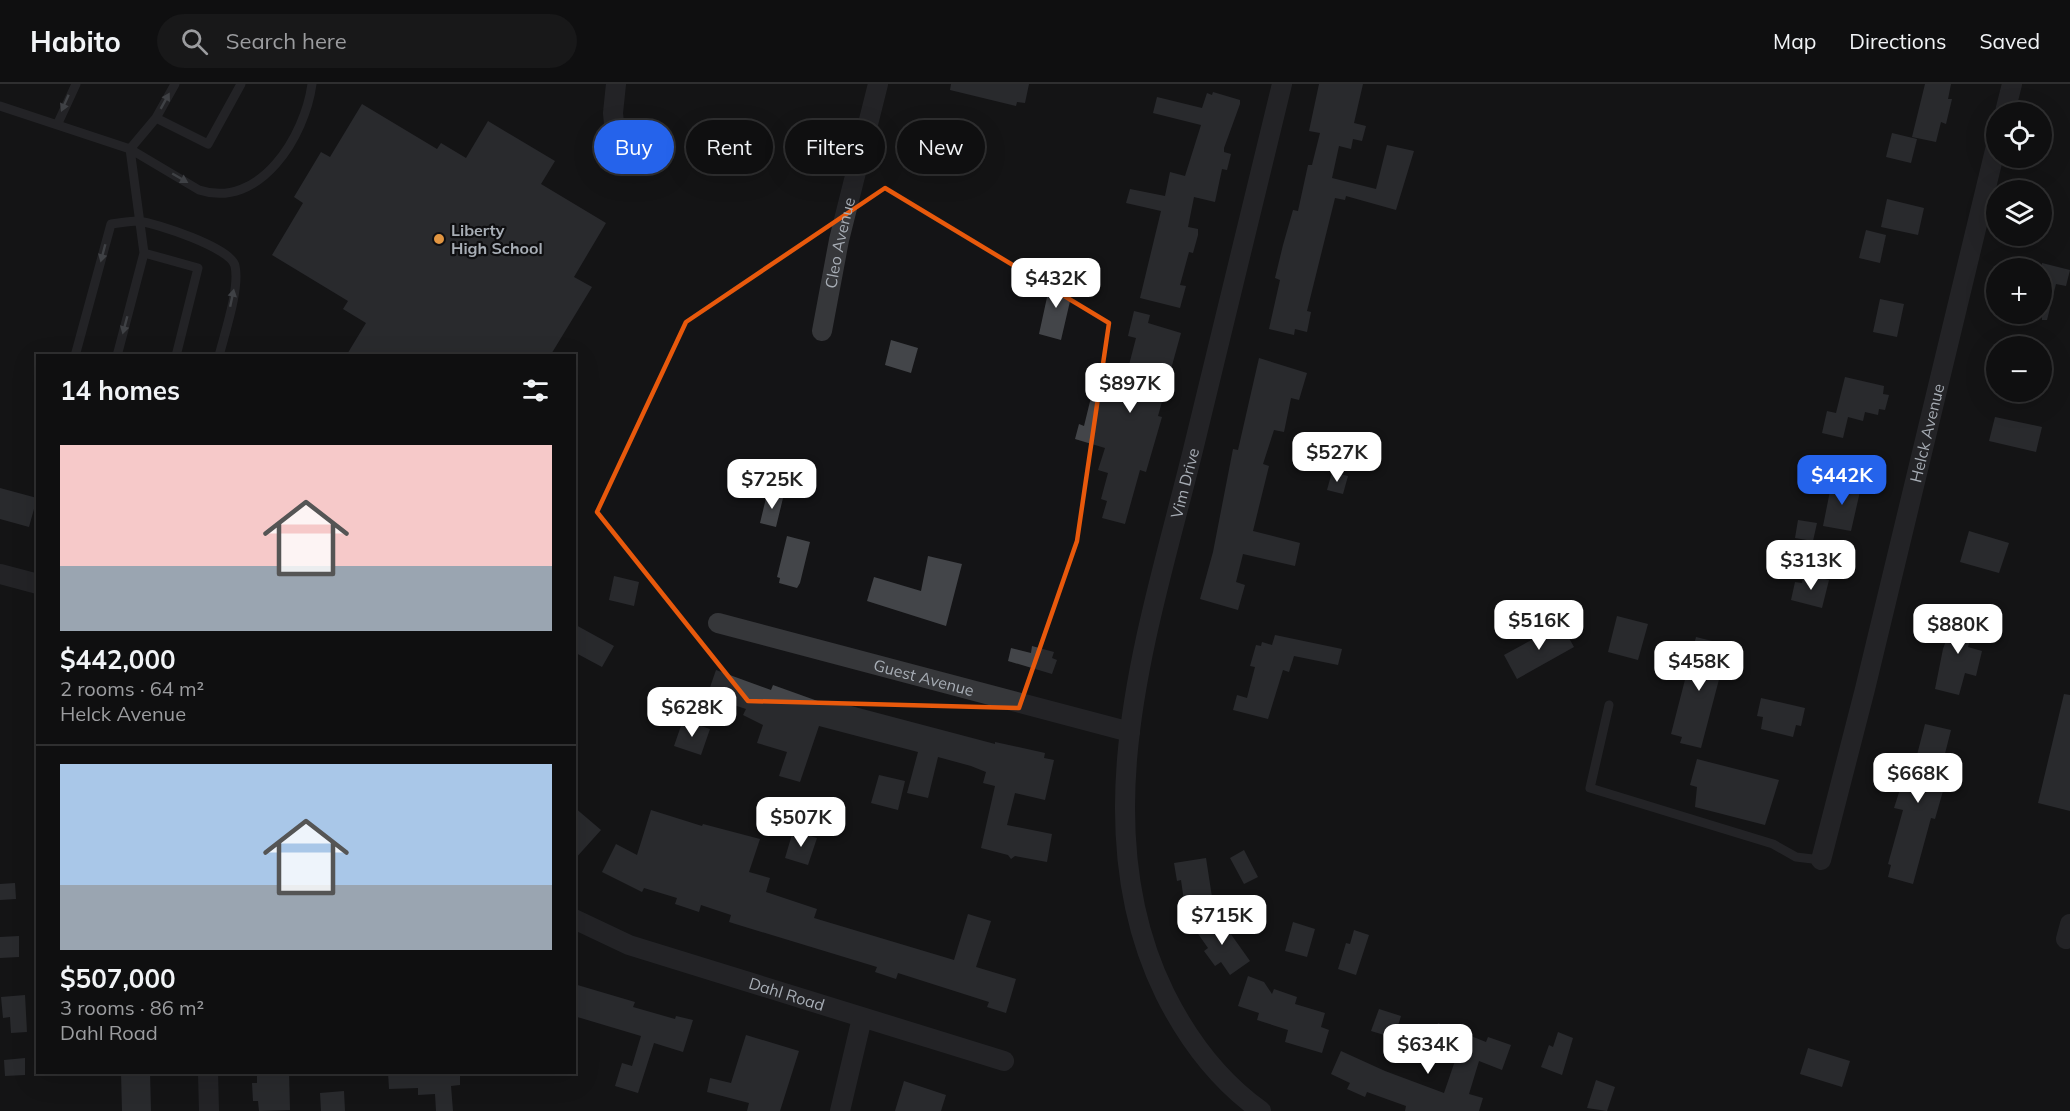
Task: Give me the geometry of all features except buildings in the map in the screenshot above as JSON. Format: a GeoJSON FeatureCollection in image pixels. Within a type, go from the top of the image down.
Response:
{"type":"FeatureCollection","features":[{"type":"Feature","properties":{"kind":"street"},"geometry":{"type":"LineString","coordinates":[[613,120],[616,84]]}},
{"type":"Feature","properties":{"kind":"street","name":"Cleo Avenue"},"geometry":{"type":"LineString","coordinates":[[822,331],[839,240],[878,84]]}},
{"type":"Feature","properties":{"kind":"street","name":"Vim Drive"},"geometry":{"type":"LineString","coordinates":[[1261,1111],[1225,1081],[1196,1046],[1174,1012],[1154,972],[1137,923],[1130,886],[1123,816],[1130,732],[1155,605],[1282,84]]}},
{"type":"Feature","properties":{"kind":"street"},"geometry":{"type":"LineString","coordinates":[[2008,102],[2012,84]]}},
{"type":"Feature","properties":{"kind":"street","name":"Helck Avenue"},"geometry":{"type":"LineString","coordinates":[[1821,860],[1871,666],[1991,168]]}},
{"type":"Feature","properties":{"kind":"street"},"geometry":{"type":"LineString","coordinates":[[0,574],[36,583]]}},
{"type":"Feature","properties":{"kind":"street","name":"Guest Avenue"},"geometry":{"type":"LineString","coordinates":[[718,623],[1130,732]]}},
{"type":"Feature","properties":{"kind":"street","name":"Dahl Road"},"geometry":{"type":"LineString","coordinates":[[576,920],[629,945],[1004,1061]]}},
{"type":"Feature","properties":{"kind":"street"},"geometry":{"type":"LineString","coordinates":[[840,1111],[862,1018]]}},
{"type":"Feature","properties":{"kind":"street"},"geometry":{"type":"LineString","coordinates":[[207,1074],[209,1111]]}},
{"type":"Feature","properties":{"kind":"lane"},"geometry":{"type":"LineString","coordinates":[[57,123],[76,84]]}},
{"type":"Feature","properties":{"kind":"lane"},"geometry":{"type":"LineString","coordinates":[[118,354],[144,254],[130,149],[156,118],[175,84]]}},
{"type":"Feature","properties":{"kind":"lane"},"geometry":{"type":"LineString","coordinates":[[156,118],[208,144],[242,84]]}},
{"type":"Feature","properties":{"kind":"lane"},"geometry":{"type":"LineString","coordinates":[[0,106],[130,149],[199,190],[212,194],[233,194],[254,186],[273,168],[292,139],[310,99],[312,84]]}},
{"type":"Feature","properties":{"kind":"lane"},"geometry":{"type":"LineString","coordinates":[[76,354],[111,224],[139,221],[214,245],[226,252],[235,262],[237,276],[219,354]]}},
{"type":"Feature","properties":{"kind":"lane"},"geometry":{"type":"LineString","coordinates":[[144,254],[198,268],[176,354]]}},
{"type":"Feature","properties":{"kind":"lane"},"geometry":{"type":"LineString","coordinates":[[1609,705],[1590,788],[1773,844],[1796,857],[1821,860]]}},
{"type":"Feature","properties":{"kind":"highlighted area"},"geometry":{"type":"Polygon","coordinates":[[[885,188],[1109,323],[1077,541],[1019,708],[748,701],[597,512],[686,322],[885,188]]]}},
{"type":"Feature","properties":{"kind":"place","name":"Liberty High School"},"geometry":{"type":"Point","coordinates":[439,239]}}]}
